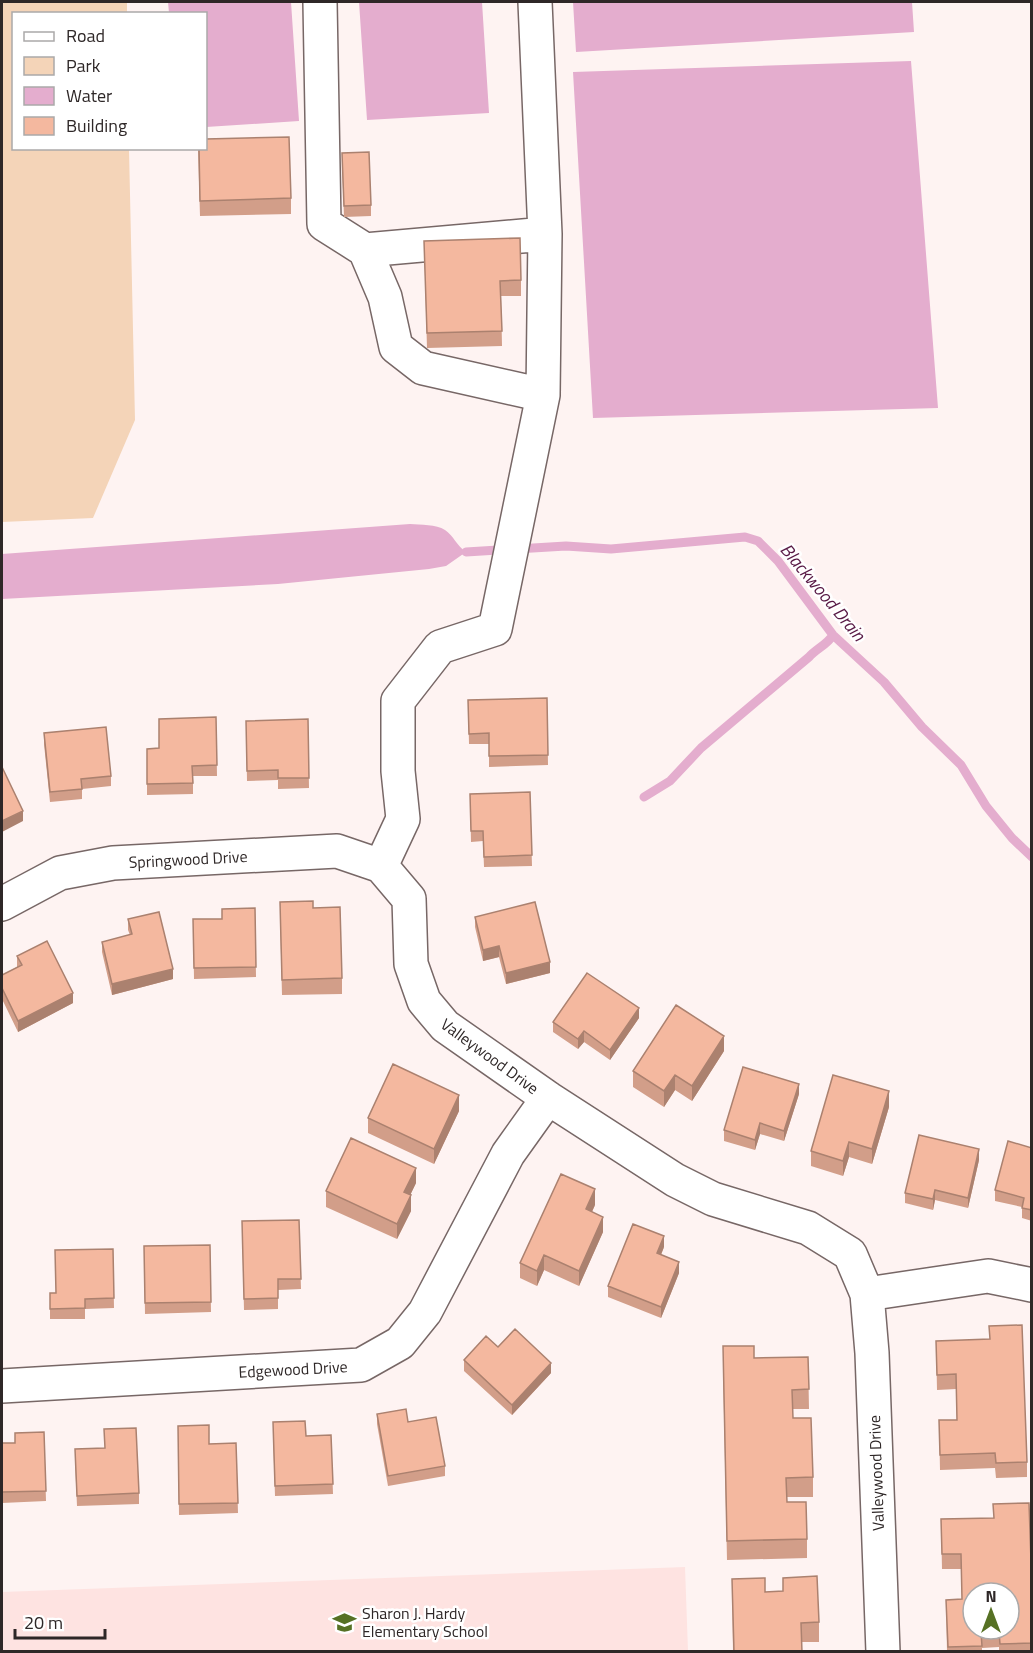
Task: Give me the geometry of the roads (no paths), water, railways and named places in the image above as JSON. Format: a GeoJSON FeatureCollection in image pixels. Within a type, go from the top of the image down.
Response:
{"type":"FeatureCollection","features":[{"type":"Feature","properties":{"kind":"street"},"geometry":{"type":"LineString","coordinates":[[320,2],[324,224],[365,250],[385,297],[396,347],[423,368],[543,395]]}},
{"type":"Feature","properties":{"kind":"street"},"geometry":{"type":"LineString","coordinates":[[381,866],[403,819],[398,771],[398,701],[440,647],[495,629],[543,395],[545,234],[535,2]]}},
{"type":"Feature","properties":{"kind":"street"},"geometry":{"type":"LineString","coordinates":[[365,250],[545,234]]}},
{"type":"Feature","properties":{"kind":"street","name":"Springwood Drive"},"geometry":{"type":"LineString","coordinates":[[2,904],[60,873],[113,863],[337,851],[381,866]]}},
{"type":"Feature","properties":{"kind":"street","name":"Valleywood Drive"},"geometry":{"type":"LineString","coordinates":[[381,866],[409,899],[411,964],[424,1001],[445,1026],[548,1098],[675,1179],[712,1199],[808,1228],[850,1254],[867,1294],[872,1353],[883,1652]]}},
{"type":"Feature","properties":{"kind":"street","name":"Edgewood Drive"},"geometry":{"type":"LineString","coordinates":[[2,1386],[361,1365],[400,1343],[425,1312],[508,1154],[548,1098]]}},
{"type":"Feature","properties":{"kind":"street"},"geometry":{"type":"LineString","coordinates":[[867,1294],[988,1276],[1032,1285]]}},
{"type":"Feature","properties":{"kind":"water"},"geometry":{"type":"Polygon","coordinates":[[[168,2],[291,2],[299,121],[207,127],[207,12],[169,12],[168,2]]]}},
{"type":"Feature","properties":{"kind":"water"},"geometry":{"type":"Polygon","coordinates":[[[359,2],[482,2],[489,113],[367,120],[359,2]]]}},
{"type":"Feature","properties":{"kind":"water"},"geometry":{"type":"Polygon","coordinates":[[[573,2],[912,2],[914,32],[576,52],[573,2]]]}},
{"type":"Feature","properties":{"kind":"water"},"geometry":{"type":"Polygon","coordinates":[[[911,61],[938,408],[593,418],[573,72],[911,61]]]}},
{"type":"Feature","properties":{"kind":"water"},"geometry":{"type":"Polygon","coordinates":[[[410,524],[441,528],[448,532],[466,552],[446,566],[429,569],[278,584],[2,599],[2,554],[410,524]]]}},
{"type":"Feature","properties":{"kind":"waterway","name":"Blackwood Drain"},"geometry":{"type":"LineString","coordinates":[[466,552],[566,546],[611,549],[745,537],[758,541],[778,561],[833,635],[884,682],[922,727],[961,765],[986,806],[1012,838],[1032,857]]}},
{"type":"Feature","properties":{"kind":"waterway"},"geometry":{"type":"LineString","coordinates":[[644,797],[670,781],[701,748],[833,635]]}},
{"type":"Feature","properties":{"kind":"place","name":"Sharon J. Hardy Elementary School"},"geometry":{"type":"Point","coordinates":[344,1622]}}]}
